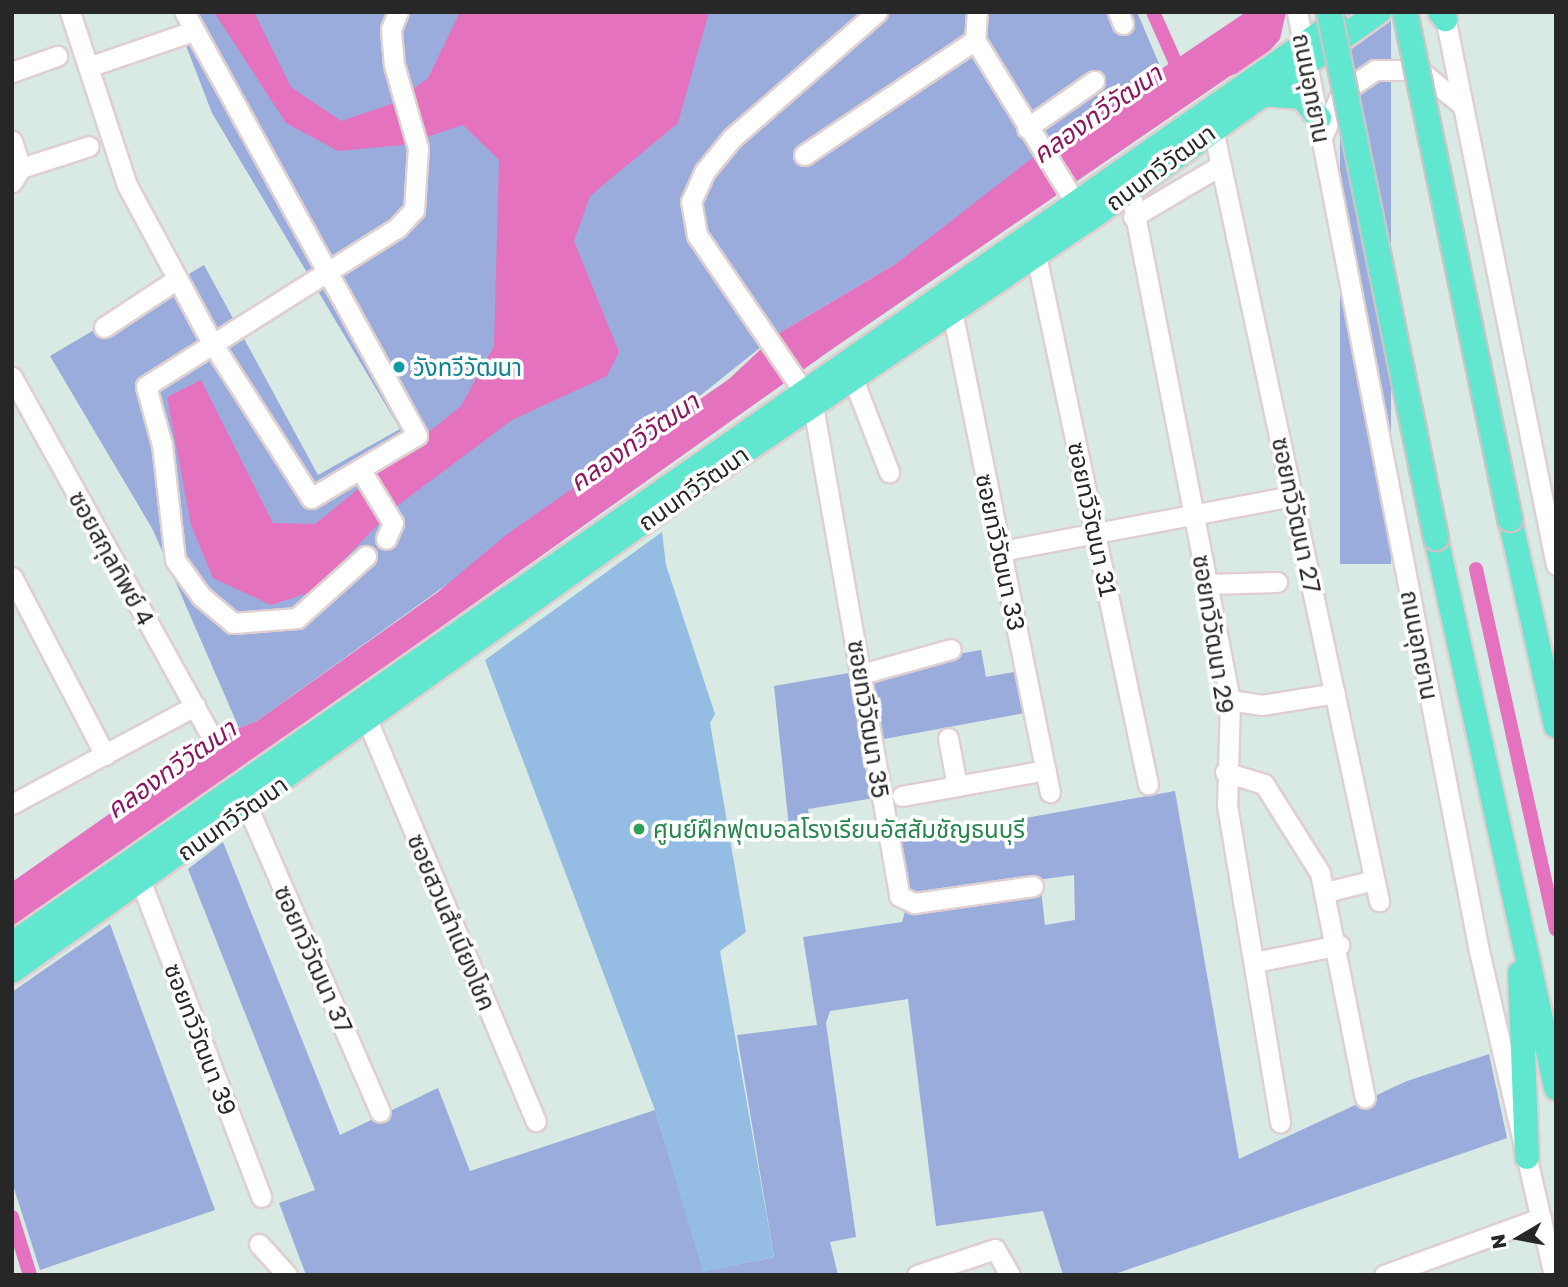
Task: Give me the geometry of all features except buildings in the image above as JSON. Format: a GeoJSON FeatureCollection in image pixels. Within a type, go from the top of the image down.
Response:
{"type":"FeatureCollection","features":[{"type":"Feature","properties":{"kind":"main road","name":"ถนนอุทยาน"},"geometry":{"type":"LineString","coordinates":[[1329,12],[1436,538],[1556,1088]]}},
{"type":"Feature","properties":{"kind":"main road","name":"ถนนทวีวัฒนา"},"geometry":{"type":"LineString","coordinates":[[12,944],[527,592],[802,391],[1077,204],[1350,12]]}},
{"type":"Feature","properties":{"kind":"main road","name":"ถนนทวีวัฒนา"},"geometry":{"type":"LineString","coordinates":[[802,391],[853,379],[1036,255],[1077,204],[1130,189],[1260,94],[1304,46],[1379,12]]}},
{"type":"Feature","properties":{"kind":"main road"},"geometry":{"type":"LineString","coordinates":[[1405,12],[1510,519],[1556,726]]}},
{"type":"Feature","properties":{"kind":"main road"},"geometry":{"type":"LineString","coordinates":[[1260,94],[1302,97],[1320,127]]}},
{"type":"Feature","properties":{"kind":"main road","name":"ถนนทวีวัฒนา"},"geometry":{"type":"LineString","coordinates":[[12,971],[369,722],[527,592]]}},
{"type":"Feature","properties":{"kind":"main road"},"geometry":{"type":"LineString","coordinates":[[1520,923],[1527,1157]]}},
{"type":"Feature","properties":{"kind":"street"},"geometry":{"type":"LineString","coordinates":[[70,12],[127,186],[212,343],[311,498],[364,475],[416,435],[190,32],[184,12]]}},
{"type":"Feature","properties":{"kind":"street"},"geometry":{"type":"LineString","coordinates":[[366,556],[297,618],[258,626],[233,623],[182,569],[146,386],[325,270],[397,228],[414,210],[418,148],[402,95],[391,29],[398,12]]}},
{"type":"Feature","properties":{"kind":"street"},"geometry":{"type":"LineString","coordinates":[[802,391],[697,235],[691,202],[705,171],[732,138],[877,12]]}},
{"type":"Feature","properties":{"kind":"street"},"geometry":{"type":"LineString","coordinates":[[977,12],[975,40],[1032,136],[1077,204]]}},
{"type":"Feature","properties":{"kind":"street","name":"ถนนอุทยาน"},"geometry":{"type":"LineString","coordinates":[[1297,12],[1479,951],[1554,1275]]}},
{"type":"Feature","properties":{"kind":"street"},"geometry":{"type":"LineString","coordinates":[[1443,15],[1556,565]]}},
{"type":"Feature","properties":{"kind":"street"},"geometry":{"type":"LineString","coordinates":[[88,67],[190,32]]}},
{"type":"Feature","properties":{"kind":"street"},"geometry":{"type":"LineString","coordinates":[[804,155],[975,40]]}},
{"type":"Feature","properties":{"kind":"street"},"geometry":{"type":"LineString","coordinates":[[12,72],[57,56]]}},
{"type":"Feature","properties":{"kind":"street"},"geometry":{"type":"LineString","coordinates":[[1320,127],[1341,93],[1375,70],[1426,73],[1464,109]]}},
{"type":"Feature","properties":{"kind":"street"},"geometry":{"type":"LineString","coordinates":[[1032,136],[1094,81]]}},
{"type":"Feature","properties":{"kind":"street","name":"ซอยทวีวัฒนา 27"},"geometry":{"type":"LineString","coordinates":[[1213,129],[1379,901]]}},
{"type":"Feature","properties":{"kind":"street"},"geometry":{"type":"LineString","coordinates":[[12,141],[17,175],[89,146]]}},
{"type":"Feature","properties":{"kind":"street"},"geometry":{"type":"LineString","coordinates":[[1133,217],[1221,165]]}},
{"type":"Feature","properties":{"kind":"street","name":"ซอยทวีวัฒนา 29"},"geometry":{"type":"LineString","coordinates":[[1130,189],[1133,217],[1230,700],[1225,772],[1280,1123]]}},
{"type":"Feature","properties":{"kind":"street","name":"ซอยทวีวัฒนา 31"},"geometry":{"type":"LineString","coordinates":[[1036,255],[1148,784]]}},
{"type":"Feature","properties":{"kind":"street"},"geometry":{"type":"LineString","coordinates":[[104,327],[177,279]]}},
{"type":"Feature","properties":{"kind":"street","name":"ซอยทวีวัฒนา 33"},"geometry":{"type":"LineString","coordinates":[[953,311],[1050,792]]}},
{"type":"Feature","properties":{"kind":"street","name":"ซอยสกุลทิพย์ 4"},"geometry":{"type":"LineString","coordinates":[[12,377],[213,739]]}},
{"type":"Feature","properties":{"kind":"street"},"geometry":{"type":"LineString","coordinates":[[853,379],[889,472]]}},
{"type":"Feature","properties":{"kind":"street","name":"ซอยทวีวัฒนา 35"},"geometry":{"type":"LineString","coordinates":[[802,391],[861,674],[903,901],[1033,886]]}},
{"type":"Feature","properties":{"kind":"street"},"geometry":{"type":"LineString","coordinates":[[364,475],[390,515],[387,539]]}},
{"type":"Feature","properties":{"kind":"street"},"geometry":{"type":"LineString","coordinates":[[1001,551],[1293,496]]}},
{"type":"Feature","properties":{"kind":"street"},"geometry":{"type":"LineString","coordinates":[[12,577],[104,755]]}},
{"type":"Feature","properties":{"kind":"street"},"geometry":{"type":"LineString","coordinates":[[1208,584],[1277,582]]}},
{"type":"Feature","properties":{"kind":"street"},"geometry":{"type":"LineString","coordinates":[[861,674],[951,649]]}},
{"type":"Feature","properties":{"kind":"street"},"geometry":{"type":"LineString","coordinates":[[1230,700],[1262,705],[1335,693]]}},
{"type":"Feature","properties":{"kind":"street"},"geometry":{"type":"LineString","coordinates":[[14,799],[195,706]]}},
{"type":"Feature","properties":{"kind":"street","name":"ซอยสวนสำเนียงโชค"},"geometry":{"type":"LineString","coordinates":[[369,722],[536,1121]]}},
{"type":"Feature","properties":{"kind":"street"},"geometry":{"type":"LineString","coordinates":[[948,738],[957,786]]}},
{"type":"Feature","properties":{"kind":"street"},"geometry":{"type":"LineString","coordinates":[[902,796],[1046,770]]}},
{"type":"Feature","properties":{"kind":"street"},"geometry":{"type":"LineString","coordinates":[[1225,772],[1264,784],[1326,891],[1339,945],[1365,1098]]}},
{"type":"Feature","properties":{"kind":"street","name":"ซอยทวีวัฒนา 37"},"geometry":{"type":"LineString","coordinates":[[248,808],[380,1111]]}},
{"type":"Feature","properties":{"kind":"street"},"geometry":{"type":"LineString","coordinates":[[1326,891],[1374,880]]}},
{"type":"Feature","properties":{"kind":"street","name":"ซอยทวีวัฒนา 39"},"geometry":{"type":"LineString","coordinates":[[141,882],[261,1197]]}},
{"type":"Feature","properties":{"kind":"street"},"geometry":{"type":"LineString","coordinates":[[1255,962],[1339,945]]}},
{"type":"Feature","properties":{"kind":"street"},"geometry":{"type":"LineString","coordinates":[[1384,1275],[1541,1218]]}},
{"type":"Feature","properties":{"kind":"street"},"geometry":{"type":"LineString","coordinates":[[259,1244],[287,1275]]}},
{"type":"Feature","properties":{"kind":"street"},"geometry":{"type":"LineString","coordinates":[[917,1275],[995,1249],[1010,1275]]}},
{"type":"Feature","properties":{"kind":"shaded area","name":"วังทวีวัฒนา"},"geometry":{"type":"Polygon","coordinates":[[[173,12],[1137,12],[1160,66],[897,263],[776,335],[621,459],[257,721],[239,728],[153,530],[50,356],[204,265],[318,475],[400,429],[212,113],[173,12]]]}},
{"type":"Feature","properties":{"kind":"shaded area"},"geometry":{"type":"Polygon","coordinates":[[[1340,12],[1391,12],[1391,564],[1340,564],[1340,12]]]}},
{"type":"Feature","properties":{"kind":"shaded area","name":"ศูนย์ฝึกฟุตบอลโรงเรียนอัสสัมชัญธนบุรี"},"geometry":{"type":"Polygon","coordinates":[[[662,532],[666,565],[715,714],[710,723],[746,932],[720,951],[774,1257],[703,1272],[655,1110],[485,660],[662,532]]]}},
{"type":"Feature","properties":{"kind":"shaded area"},"geometry":{"type":"Polygon","coordinates":[[[981,650],[986,677],[1019,671],[1025,713],[884,739],[892,795],[808,809],[812,833],[790,836],[774,686],[981,650]]]}},
{"type":"Feature","properties":{"kind":"shaded area"},"geometry":{"type":"Polygon","coordinates":[[[1175,791],[1239,1159],[1407,1081],[1489,1054],[1507,1138],[1112,1275],[1063,1275],[1043,1211],[936,1226],[908,999],[830,1011],[826,1023],[856,1237],[830,1242],[838,1275],[306,1275],[279,1203],[315,1190],[188,869],[223,842],[340,1135],[438,1088],[470,1171],[655,1110],[704,1271],[774,1257],[737,1035],[817,1025],[803,937],[902,922],[906,908],[1041,890],[1045,925],[1075,920],[1074,875],[916,896],[908,892],[899,841],[1175,791]]]}},
{"type":"Feature","properties":{"kind":"shaded area"},"geometry":{"type":"Polygon","coordinates":[[[110,924],[215,1210],[40,1270],[12,1182],[12,992],[110,924]]]}},
{"type":"Feature","properties":{"kind":"water"},"geometry":{"type":"Polygon","coordinates":[[[214,12],[254,12],[291,87],[341,121],[394,103],[428,78],[460,12],[709,12],[678,123],[590,196],[574,241],[619,352],[607,376],[512,420],[393,509],[314,591],[271,605],[213,578],[191,525],[167,397],[201,380],[273,523],[315,524],[461,406],[494,346],[499,160],[463,125],[402,145],[338,151],[286,123],[214,12]]]}},
{"type":"Feature","properties":{"kind":"water","name":"คลองทวีวัฒนา"},"geometry":{"type":"Polygon","coordinates":[[[1246,12],[1286,12],[1280,39],[1256,66],[1230,76],[828,352],[12,932],[12,882],[155,782],[190,768],[231,731],[257,721],[438,592],[506,535],[729,379],[776,335],[897,263],[1050,144],[1246,12]]]}},
{"type":"Feature","properties":{"kind":"waterway"},"geometry":{"type":"LineString","coordinates":[[1153,12],[1181,75]]}},
{"type":"Feature","properties":{"kind":"waterway"},"geometry":{"type":"LineString","coordinates":[[1476,569],[1556,929]]}},
{"type":"Feature","properties":{"kind":"waterway"},"geometry":{"type":"LineString","coordinates":[[12,1217],[30,1275]]}},
{"type":"Feature","properties":{"kind":"place","name":"วังทวีวัฒนา"},"geometry":{"type":"Point","coordinates":[399,367]}},
{"type":"Feature","properties":{"kind":"place","name":"ศูนย์ฝึกฟุตบอลโรงเรียนอัสสัมชัญธนบุรี"},"geometry":{"type":"Point","coordinates":[639,829]}}]}
